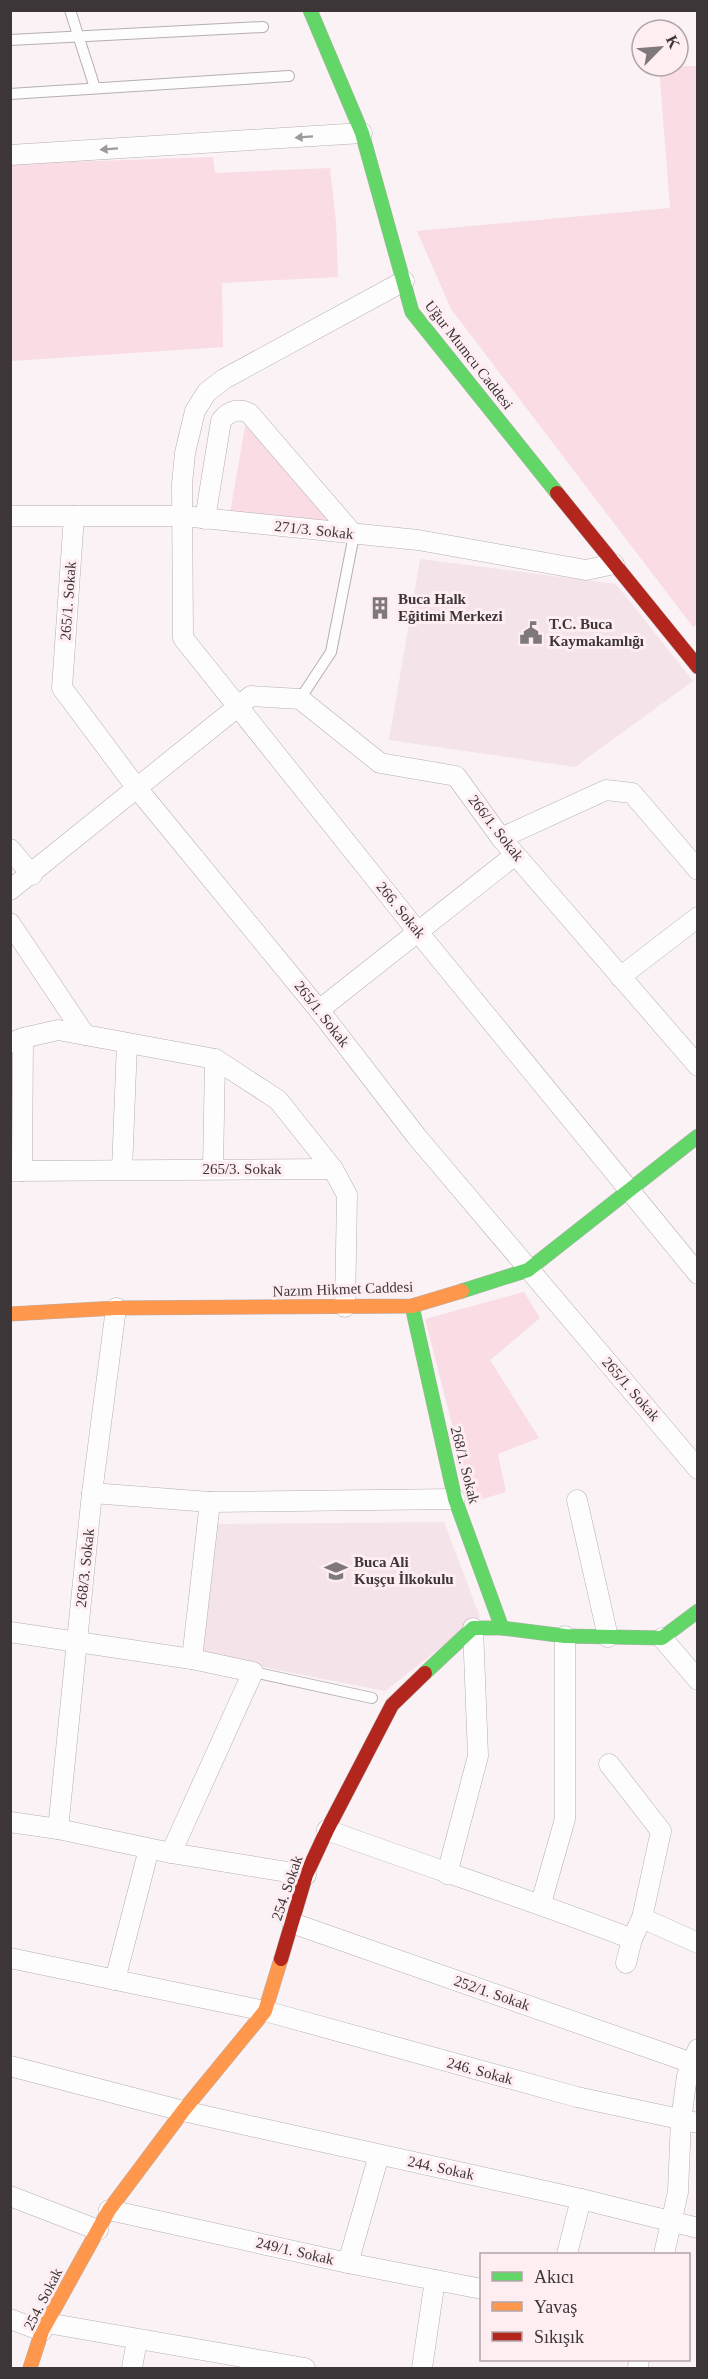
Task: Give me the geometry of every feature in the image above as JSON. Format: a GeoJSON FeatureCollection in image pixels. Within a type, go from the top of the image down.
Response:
{"type":"FeatureCollection","features":[{"type":"Feature","properties":{"kind":"main road","name":"Uğur Mumcu Caddesi"},"geometry":{"type":"LineString","coordinates":[[310,10],[362,133],[412,312],[698,667]]}},
{"type":"Feature","properties":{"kind":"main road","name":"Nazım Hikmet Caddesi"},"geometry":{"type":"LineString","coordinates":[[10,1314],[116,1308],[412,1306],[528,1270],[698,1136]]}},
{"type":"Feature","properties":{"kind":"main road","name":"268/1. Sokak"},"geometry":{"type":"LineString","coordinates":[[412,1306],[455,1499],[502,1628]]}},
{"type":"Feature","properties":{"kind":"main road"},"geometry":{"type":"LineString","coordinates":[[473,1628],[502,1628],[566,1636],[662,1638],[698,1611]]}},
{"type":"Feature","properties":{"kind":"main road","name":"254. Sokak"},"geometry":{"type":"LineString","coordinates":[[30,2368],[44,2327],[109,2210],[183,2111],[265,2011],[306,1875],[392,1705],[473,1628]]}},
{"type":"Feature","properties":{"kind":"street"},"geometry":{"type":"LineString","coordinates":[[10,155],[362,133]]}},
{"type":"Feature","properties":{"kind":"street","name":"266. Sokak"},"geometry":{"type":"LineString","coordinates":[[404,281],[224,379],[207,392],[195,411],[184,453],[182,484],[183,638],[418,932],[698,1274]]}},
{"type":"Feature","properties":{"kind":"street"},"geometry":{"type":"LineString","coordinates":[[205,519],[221,421],[228,413],[239,410],[249,413],[354,535]]}},
{"type":"Feature","properties":{"kind":"street","name":"271/3. Sokak"},"geometry":{"type":"LineString","coordinates":[[10,516],[183,516],[418,540],[586,570],[614,564]]}},
{"type":"Feature","properties":{"kind":"street","name":"265/1. Sokak"},"geometry":{"type":"LineString","coordinates":[[74,516],[62,688],[136,787],[319,1010],[417,1137],[528,1270],[691,1445],[698,1469]]}},
{"type":"Feature","properties":{"kind":"street"},"geometry":{"type":"LineString","coordinates":[[10,890],[32,875],[136,787],[251,696],[300,699]]}},
{"type":"Feature","properties":{"kind":"street","name":"266/1. Sokak"},"geometry":{"type":"LineString","coordinates":[[300,699],[380,763],[456,776],[515,855],[698,1066]]}},
{"type":"Feature","properties":{"kind":"street"},"geometry":{"type":"LineString","coordinates":[[501,838],[606,790],[632,793],[698,870]]}},
{"type":"Feature","properties":{"kind":"street"},"geometry":{"type":"LineString","coordinates":[[10,849],[32,875]]}},
{"type":"Feature","properties":{"kind":"street"},"geometry":{"type":"LineString","coordinates":[[319,1010],[515,855]]}},
{"type":"Feature","properties":{"kind":"street"},"geometry":{"type":"LineString","coordinates":[[620,977],[698,917]]}},
{"type":"Feature","properties":{"kind":"street"},"geometry":{"type":"LineString","coordinates":[[10,923],[85,1035]]}},
{"type":"Feature","properties":{"kind":"street"},"geometry":{"type":"LineString","coordinates":[[16,1171],[16,1041],[58,1030],[215,1059],[278,1100],[333,1169],[347,1195],[345,1307]]}},
{"type":"Feature","properties":{"kind":"street"},"geometry":{"type":"LineString","coordinates":[[122,1170],[127,1043]]}},
{"type":"Feature","properties":{"kind":"street"},"geometry":{"type":"LineString","coordinates":[[213,1169],[215,1059]]}},
{"type":"Feature","properties":{"kind":"street","name":"265/3. Sokak"},"geometry":{"type":"LineString","coordinates":[[16,1171],[333,1169]]}},
{"type":"Feature","properties":{"kind":"street","name":"268/3. Sokak"},"geometry":{"type":"LineString","coordinates":[[58,1829],[93,1493],[116,1308]]}},
{"type":"Feature","properties":{"kind":"street"},"geometry":{"type":"LineString","coordinates":[[93,1493],[210,1502],[455,1499]]}},
{"type":"Feature","properties":{"kind":"street"},"geometry":{"type":"LineString","coordinates":[[577,1500],[608,1637]]}},
{"type":"Feature","properties":{"kind":"street"},"geometry":{"type":"LineString","coordinates":[[192,1659],[210,1502]]}},
{"type":"Feature","properties":{"kind":"street"},"geometry":{"type":"LineString","coordinates":[[447,1874],[478,1756],[473,1628]]}},
{"type":"Feature","properties":{"kind":"street"},"geometry":{"type":"LineString","coordinates":[[10,1632],[192,1659],[253,1672],[171,1853]]}},
{"type":"Feature","properties":{"kind":"street"},"geometry":{"type":"LineString","coordinates":[[541,1903],[565,1819],[566,1636]]}},
{"type":"Feature","properties":{"kind":"street"},"geometry":{"type":"LineString","coordinates":[[662,1638],[698,1680]]}},
{"type":"Feature","properties":{"kind":"street"},"geometry":{"type":"LineString","coordinates":[[609,1764],[662,1831],[642,1918],[632,1940],[626,1963]]}},
{"type":"Feature","properties":{"kind":"street"},"geometry":{"type":"LineString","coordinates":[[10,1822],[58,1829],[148,1849],[306,1875]]}},
{"type":"Feature","properties":{"kind":"street"},"geometry":{"type":"LineString","coordinates":[[327,1830],[447,1874],[541,1903],[632,1940]]}},
{"type":"Feature","properties":{"kind":"street"},"geometry":{"type":"LineString","coordinates":[[115,1980],[148,1849]]}},
{"type":"Feature","properties":{"kind":"street"},"geometry":{"type":"LineString","coordinates":[[642,1918],[698,1943]]}},
{"type":"Feature","properties":{"kind":"street","name":"252/1. Sokak"},"geometry":{"type":"LineString","coordinates":[[292,1923],[693,2066]]}},
{"type":"Feature","properties":{"kind":"street","name":"246. Sokak"},"geometry":{"type":"LineString","coordinates":[[10,1958],[265,2011],[577,2097],[689,2122]]}},
{"type":"Feature","properties":{"kind":"street","name":"244. Sokak"},"geometry":{"type":"LineString","coordinates":[[10,2066],[183,2111],[581,2199],[698,2228]]}},
{"type":"Feature","properties":{"kind":"street"},"geometry":{"type":"LineString","coordinates":[[664,2253],[673,2223],[689,2122],[693,2066]]}},
{"type":"Feature","properties":{"kind":"street"},"geometry":{"type":"LineString","coordinates":[[348,2263],[379,2155]]}},
{"type":"Feature","properties":{"kind":"street"},"geometry":{"type":"LineString","coordinates":[[10,2196],[98,2230]]}},
{"type":"Feature","properties":{"kind":"street"},"geometry":{"type":"LineString","coordinates":[[567,2253],[581,2199]]}},
{"type":"Feature","properties":{"kind":"street","name":"249/1. Sokak"},"geometry":{"type":"LineString","coordinates":[[109,2210],[348,2263],[480,2289]]}},
{"type":"Feature","properties":{"kind":"street"},"geometry":{"type":"LineString","coordinates":[[422,2368],[435,2280]]}},
{"type":"Feature","properties":{"kind":"street"},"geometry":{"type":"LineString","coordinates":[[10,2319],[44,2327],[137,2340],[241,2363],[305,2368]]}},
{"type":"Feature","properties":{"kind":"street"},"geometry":{"type":"LineString","coordinates":[[132,2368],[137,2340]]}},
{"type":"Feature","properties":{"kind":"lane"},"geometry":{"type":"LineString","coordinates":[[70,10],[95,88]]}},
{"type":"Feature","properties":{"kind":"lane"},"geometry":{"type":"LineString","coordinates":[[10,40],[263,27]]}},
{"type":"Feature","properties":{"kind":"lane"},"geometry":{"type":"LineString","coordinates":[[10,94],[289,76]]}},
{"type":"Feature","properties":{"kind":"lane"},"geometry":{"type":"LineString","coordinates":[[300,699],[331,652],[354,535]]}},
{"type":"Feature","properties":{"kind":"lane"},"geometry":{"type":"LineString","coordinates":[[253,1672],[372,1698]]}},
{"type":"Feature","properties":{"kind":"shaded area"},"geometry":{"type":"Polygon","coordinates":[[[690,66],[697,66],[698,623],[693,627],[451,309],[417,231],[670,208],[660,78],[690,78],[690,66]]]}},
{"type":"Feature","properties":{"kind":"shaded area"},"geometry":{"type":"Polygon","coordinates":[[[213,157],[215,173],[330,168],[336,222],[338,277],[222,283],[223,347],[11,361],[11,164],[213,157]]]}},
{"type":"Feature","properties":{"kind":"shaded area"},"geometry":{"type":"Polygon","coordinates":[[[247,415],[342,528],[230,513],[247,415]]]}},
{"type":"Feature","properties":{"kind":"shaded area","name":"T.C. Buca Kaymakamlığı"},"geometry":{"type":"Polygon","coordinates":[[[420,559],[616,584],[693,681],[575,767],[389,740],[420,559]]]}},
{"type":"Feature","properties":{"kind":"shaded area"},"geometry":{"type":"Polygon","coordinates":[[[524,1292],[540,1318],[490,1360],[539,1438],[498,1454],[506,1492],[472,1502],[425,1319],[524,1292]]]}},
{"type":"Feature","properties":{"kind":"shaded area","name":"Buca Ali Kuşçu İlkokulu"},"geometry":{"type":"Polygon","coordinates":[[[444,1522],[480,1617],[385,1691],[197,1654],[215,1524],[444,1522]]]}},
{"type":"Feature","properties":{"kind":"traffic: fast"},"geometry":{"type":"LineString","coordinates":[[310,10],[362,133],[412,312],[557,493]]}},
{"type":"Feature","properties":{"kind":"traffic: fast"},"geometry":{"type":"LineString","coordinates":[[462,1291],[528,1270],[698,1136]]}},
{"type":"Feature","properties":{"kind":"traffic: fast"},"geometry":{"type":"LineString","coordinates":[[412,1306],[455,1499],[502,1628]]}},
{"type":"Feature","properties":{"kind":"traffic: fast"},"geometry":{"type":"LineString","coordinates":[[425,1673],[473,1628],[502,1628],[565,1636],[662,1638],[698,1611]]}},
{"type":"Feature","properties":{"kind":"traffic: slow"},"geometry":{"type":"LineString","coordinates":[[10,1314],[116,1308],[412,1306],[462,1291]]}},
{"type":"Feature","properties":{"kind":"traffic: slow"},"geometry":{"type":"LineString","coordinates":[[30,2368],[42,2331],[109,2210],[183,2111],[265,2011],[281,1959]]}},
{"type":"Feature","properties":{"kind":"traffic: jam"},"geometry":{"type":"LineString","coordinates":[[557,493],[698,667]]}},
{"type":"Feature","properties":{"kind":"traffic: jam"},"geometry":{"type":"LineString","coordinates":[[281,1959],[306,1875],[327,1830],[392,1705],[425,1673]]}},
{"type":"Feature","properties":{"kind":"place","name":"Buca Halk Eğitimi Merkezi"},"geometry":{"type":"Point","coordinates":[380,608]}},
{"type":"Feature","properties":{"kind":"place","name":"T.C. Buca Kaymakamlığı"},"geometry":{"type":"Point","coordinates":[531,633]}},
{"type":"Feature","properties":{"kind":"place","name":"Buca Ali Kuşçu İlkokulu"},"geometry":{"type":"Point","coordinates":[336,1571]}}]}
